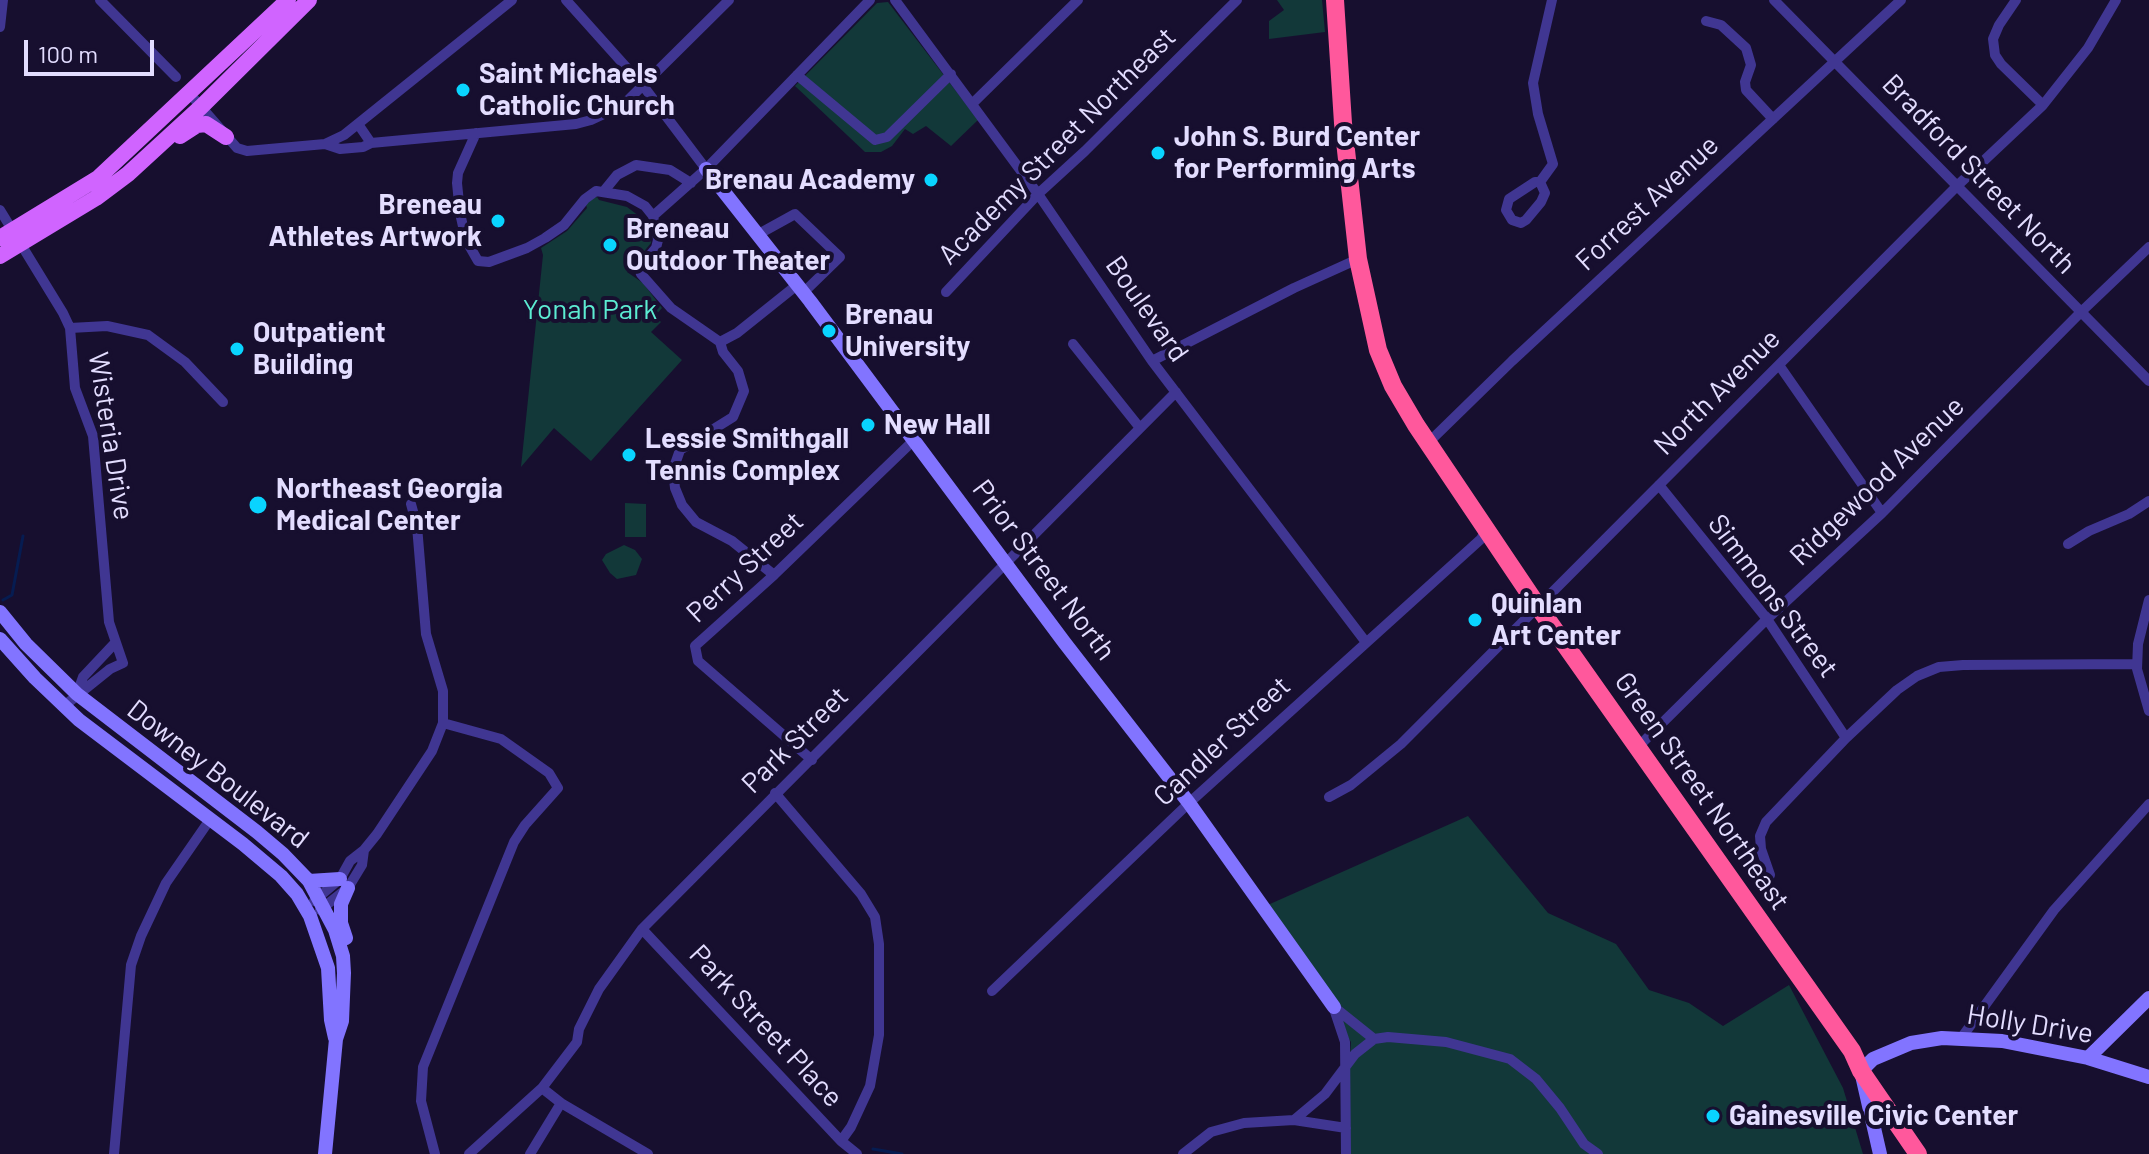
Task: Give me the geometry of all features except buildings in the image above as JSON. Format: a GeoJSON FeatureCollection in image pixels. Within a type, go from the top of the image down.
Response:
{"type":"FeatureCollection","features":[{"type":"Feature","properties":{"kind":"highway","name":"Green Street Northeast"},"geometry":{"type":"LineString","coordinates":[[1335,0],[1346,152],[1358,259],[1371,323],[1393,386],[1537,605],[1852,1051],[1861,1071],[1918,1154]]}},
{"type":"Feature","properties":{"kind":"main road"},"geometry":{"type":"LineString","coordinates":[[128,174],[288,0]]}},
{"type":"Feature","properties":{"kind":"main road"},"geometry":{"type":"LineString","coordinates":[[0,256],[11,237],[29,222],[98,178],[196,100],[309,0]]}},
{"type":"Feature","properties":{"kind":"main road"},"geometry":{"type":"LineString","coordinates":[[11,237],[96,198],[197,125],[206,124],[226,137]]}},
{"type":"Feature","properties":{"kind":"main road","name":"Prior Street North"},"geometry":{"type":"LineString","coordinates":[[706,169],[1189,803],[1334,1007]]}},
{"type":"Feature","properties":{"kind":"main road","name":"Downey Boulevard"},"geometry":{"type":"LineString","coordinates":[[0,612],[26,644],[77,694],[241,820],[283,854],[309,881],[328,968],[331,1020],[336,1039]]}},
{"type":"Feature","properties":{"kind":"main road","name":"Downey Boulevard"},"geometry":{"type":"LineString","coordinates":[[0,639],[64,706],[211,818],[314,907],[340,943],[344,973],[342,1021],[336,1039]]}},
{"type":"Feature","properties":{"kind":"main road"},"geometry":{"type":"LineString","coordinates":[[190,803],[219,803]]}},
{"type":"Feature","properties":{"kind":"main road"},"geometry":{"type":"LineString","coordinates":[[211,818],[241,820]]}},
{"type":"Feature","properties":{"kind":"main road"},"geometry":{"type":"LineString","coordinates":[[309,881],[344,883],[341,923],[348,943],[344,973]]}},
{"type":"Feature","properties":{"kind":"main road"},"geometry":{"type":"LineString","coordinates":[[2088,1058],[2149,998]]}},
{"type":"Feature","properties":{"kind":"main road","name":"Holly Drive"},"geometry":{"type":"LineString","coordinates":[[1861,1071],[1873,1059],[1911,1043],[1962,1037],[2038,1047],[2088,1058],[2149,1077]]}},
{"type":"Feature","properties":{"kind":"main road"},"geometry":{"type":"LineString","coordinates":[[325,1154],[336,1039]]}},
{"type":"Feature","properties":{"kind":"main road"},"geometry":{"type":"LineString","coordinates":[[1861,1071],[1880,1154]]}},
{"type":"Feature","properties":{"kind":"street"},"geometry":{"type":"LineString","coordinates":[[0,27],[3,0]]}},
{"type":"Feature","properties":{"kind":"street"},"geometry":{"type":"LineString","coordinates":[[100,0],[176,77]]}},
{"type":"Feature","properties":{"kind":"street"},"geometry":{"type":"LineString","coordinates":[[196,100],[237,148],[247,151],[325,144],[337,140],[358,124],[512,0]]}},
{"type":"Feature","properties":{"kind":"street"},"geometry":{"type":"LineString","coordinates":[[566,0],[644,87],[706,169]]}},
{"type":"Feature","properties":{"kind":"street"},"geometry":{"type":"LineString","coordinates":[[325,144],[340,149],[363,147],[371,143],[591,120],[623,105],[644,87],[729,0]]}},
{"type":"Feature","properties":{"kind":"street"},"geometry":{"type":"LineString","coordinates":[[653,216],[706,169],[870,0]]}},
{"type":"Feature","properties":{"kind":"street","name":"Boulevard"},"geometry":{"type":"LineString","coordinates":[[895,0],[1038,194],[1152,361],[1365,641]]}},
{"type":"Feature","properties":{"kind":"street"},"geometry":{"type":"LineString","coordinates":[[973,103],[1078,0]]}},
{"type":"Feature","properties":{"kind":"street","name":"Academy Street Northeast"},"geometry":{"type":"LineString","coordinates":[[946,292],[1038,194],[1237,0]]}},
{"type":"Feature","properties":{"kind":"street"},"geometry":{"type":"LineString","coordinates":[[1540,182],[1553,164],[1533,83],[1552,0]]}},
{"type":"Feature","properties":{"kind":"street","name":"Bradford Street North"},"geometry":{"type":"LineString","coordinates":[[1774,0],[2149,381]]}},
{"type":"Feature","properties":{"kind":"street","name":"Forrest Avenue"},"geometry":{"type":"LineString","coordinates":[[1428,443],[1512,361],[1901,0]]}},
{"type":"Feature","properties":{"kind":"street"},"geometry":{"type":"LineString","coordinates":[[2016,0],[1993,39],[1995,55],[2043,105]]}},
{"type":"Feature","properties":{"kind":"street","name":"North Avenue"},"geometry":{"type":"LineString","coordinates":[[1329,797],[1351,785],[1401,744],[1958,185],[2043,105],[2088,48],[2116,0]]}},
{"type":"Feature","properties":{"kind":"street"},"geometry":{"type":"LineString","coordinates":[[1706,21],[1721,25],[1746,48],[1751,65],[1745,82],[1746,90],[1773,119]]}},
{"type":"Feature","properties":{"kind":"street"},"geometry":{"type":"LineString","coordinates":[[797,75],[875,140],[887,137],[951,74]]}},
{"type":"Feature","properties":{"kind":"street"},"geometry":{"type":"LineString","coordinates":[[358,124],[371,143]]}},
{"type":"Feature","properties":{"kind":"street"},"geometry":{"type":"LineString","coordinates":[[476,133],[458,173],[460,213],[468,246],[478,261],[489,262],[545,238],[564,225],[585,199],[596,191],[635,200],[653,216],[658,240],[656,248],[639,269],[641,274],[671,308],[720,342],[723,352],[738,371],[744,391],[733,417],[680,450],[673,470],[675,488],[682,505],[696,522],[732,541],[774,575]]}},
{"type":"Feature","properties":{"kind":"street"},"geometry":{"type":"LineString","coordinates":[[604,191],[617,175],[636,165],[670,170],[691,183]]}},
{"type":"Feature","properties":{"kind":"street","name":"Wisteria Drive"},"geometry":{"type":"LineString","coordinates":[[0,210],[11,237],[70,328],[75,388],[93,436],[105,584],[115,643],[123,663],[77,694]]}},
{"type":"Feature","properties":{"kind":"street"},"geometry":{"type":"LineString","coordinates":[[720,342],[800,289],[840,257],[795,214],[757,235]]}},
{"type":"Feature","properties":{"kind":"street","name":"Ridgewood Avenue"},"geometry":{"type":"LineString","coordinates":[[1637,748],[1767,619],[1882,513],[2149,247]]}},
{"type":"Feature","properties":{"kind":"street"},"geometry":{"type":"LineString","coordinates":[[1152,361],[1294,288],[1358,259]]}},
{"type":"Feature","properties":{"kind":"street"},"geometry":{"type":"LineString","coordinates":[[70,328],[107,326],[148,335],[185,362],[223,402]]}},
{"type":"Feature","properties":{"kind":"street"},"geometry":{"type":"LineString","coordinates":[[1073,344],[1140,428]]}},
{"type":"Feature","properties":{"kind":"street"},"geometry":{"type":"LineString","coordinates":[[1779,365],[1882,513]]}},
{"type":"Feature","properties":{"kind":"street","name":"Park Street"},"geometry":{"type":"LineString","coordinates":[[469,1154],[542,1088],[577,1042],[579,1029],[599,989],[642,929],[1176,392]]}},
{"type":"Feature","properties":{"kind":"street","name":"Perry Street"},"geometry":{"type":"LineString","coordinates":[[812,760],[698,661],[695,646],[913,441]]}},
{"type":"Feature","properties":{"kind":"street","name":"Simmons Street"},"geometry":{"type":"LineString","coordinates":[[1659,485],[1767,619],[1846,738]]}},
{"type":"Feature","properties":{"kind":"street"},"geometry":{"type":"LineString","coordinates":[[2068,544],[2149,501]]}},
{"type":"Feature","properties":{"kind":"street"},"geometry":{"type":"LineString","coordinates":[[314,907],[344,883],[350,861],[364,850],[432,751],[443,723],[443,691],[426,634],[417,526],[411,504]]}},
{"type":"Feature","properties":{"kind":"street","name":"Candler Street"},"geometry":{"type":"LineString","coordinates":[[992,991],[1189,803],[1481,539],[1486,530]]}},
{"type":"Feature","properties":{"kind":"street"},"geometry":{"type":"LineString","coordinates":[[2149,600],[2138,644],[2137,664],[2149,711]]}},
{"type":"Feature","properties":{"kind":"street"},"geometry":{"type":"LineString","coordinates":[[64,706],[77,694],[83,677],[115,643]]}},
{"type":"Feature","properties":{"kind":"street"},"geometry":{"type":"LineString","coordinates":[[1770,875],[1760,836],[1766,822],[1846,738],[1897,690],[1917,676],[1939,667],[2137,664]]}},
{"type":"Feature","properties":{"kind":"street"},"geometry":{"type":"LineString","coordinates":[[435,1154],[421,1101],[423,1067],[514,842],[558,788],[549,773],[501,739],[443,723]]}},
{"type":"Feature","properties":{"kind":"street"},"geometry":{"type":"LineString","coordinates":[[775,793],[861,894],[875,917],[879,944],[879,1035],[870,1086],[841,1141]]}},
{"type":"Feature","properties":{"kind":"street"},"geometry":{"type":"LineString","coordinates":[[1962,1037],[2054,910],[2149,804]]}},
{"type":"Feature","properties":{"kind":"street"},"geometry":{"type":"LineString","coordinates":[[114,1154],[131,965],[166,883],[211,818]]}},
{"type":"Feature","properties":{"kind":"street","name":"Park Street Place"},"geometry":{"type":"LineString","coordinates":[[642,929],[841,1141],[857,1154]]}},
{"type":"Feature","properties":{"kind":"street"},"geometry":{"type":"LineString","coordinates":[[1334,1007],[1374,1039]]}},
{"type":"Feature","properties":{"kind":"street"},"geometry":{"type":"LineString","coordinates":[[1334,1007],[1345,1042],[1346,1154]]}},
{"type":"Feature","properties":{"kind":"street"},"geometry":{"type":"LineString","coordinates":[[1294,1120],[1325,1094],[1344,1066],[1374,1039],[1388,1037],[1446,1042],[1510,1059],[1536,1079],[1584,1144],[1598,1154]]}},
{"type":"Feature","properties":{"kind":"street"},"geometry":{"type":"LineString","coordinates":[[542,1088],[561,1103],[648,1154]]}},
{"type":"Feature","properties":{"kind":"street"},"geometry":{"type":"LineString","coordinates":[[530,1154],[561,1103]]}},
{"type":"Feature","properties":{"kind":"street"},"geometry":{"type":"LineString","coordinates":[[1183,1154],[1211,1132],[1244,1123],[1294,1120],[1346,1128]]}},
{"type":"Feature","properties":{"kind":"green space"},"geometry":{"type":"Polygon","coordinates":[[[1277,0],[1322,0],[1325,32],[1269,39],[1269,21],[1284,10],[1277,0]]]}},
{"type":"Feature","properties":{"kind":"green space"},"geometry":{"type":"Polygon","coordinates":[[[888,2],[978,120],[951,146],[926,126],[913,134],[905,129],[892,146],[881,152],[865,152],[795,86],[877,3],[888,2]]]}},
{"type":"Feature","properties":{"kind":"green space","name":"Yonah Park"},"geometry":{"type":"Polygon","coordinates":[[[597,197],[627,207],[647,222],[651,243],[627,272],[643,283],[662,308],[655,316],[661,322],[651,332],[682,360],[591,461],[554,428],[521,467],[543,255],[541,248],[567,231],[587,208],[585,201],[597,197]]]}},
{"type":"Feature","properties":{"kind":"green space"},"geometry":{"type":"Polygon","coordinates":[[[625,503],[646,504],[646,537],[625,537],[625,503]]]}},
{"type":"Feature","properties":{"kind":"green space"},"geometry":{"type":"Polygon","coordinates":[[[624,545],[635,550],[642,559],[636,575],[617,579],[602,560],[606,554],[624,545]]]}},
{"type":"Feature","properties":{"kind":"green space"},"geometry":{"type":"Polygon","coordinates":[[[1468,816],[1548,913],[1616,944],[1649,990],[1689,1003],[1723,1026],[1789,985],[1843,1088],[1863,1154],[1344,1154],[1351,1042],[1261,908],[1468,816]]]}},
{"type":"Feature","properties":{"kind":"waterway"},"geometry":{"type":"LineString","coordinates":[[3,600],[12,595],[23,536]]}},
{"type":"Feature","properties":{"kind":"waterway"},"geometry":{"type":"LineString","coordinates":[[873,1149],[902,1154]]}},
{"type":"Feature","properties":{"kind":"place","name":"Saint Michaels Catholic Church"},"geometry":{"type":"Point","coordinates":[463,90]}},
{"type":"Feature","properties":{"kind":"place","name":"John S. Burd Center for Performing Arts"},"geometry":{"type":"Point","coordinates":[1158,153]}},
{"type":"Feature","properties":{"kind":"place","name":"Brenau Academy"},"geometry":{"type":"Point","coordinates":[931,180]}},
{"type":"Feature","properties":{"kind":"place","name":"Breneau Athletes Artwork"},"geometry":{"type":"Point","coordinates":[498,221]}},
{"type":"Feature","properties":{"kind":"place","name":"Breneau Outdoor Theater"},"geometry":{"type":"Point","coordinates":[610,245]}},
{"type":"Feature","properties":{"kind":"place","name":"Brenau University"},"geometry":{"type":"Point","coordinates":[829,331]}},
{"type":"Feature","properties":{"kind":"place","name":"Outpatient Building"},"geometry":{"type":"Point","coordinates":[237,349]}},
{"type":"Feature","properties":{"kind":"place","name":"New Hall"},"geometry":{"type":"Point","coordinates":[868,425]}},
{"type":"Feature","properties":{"kind":"place","name":"Lessie Smithgall Tennis Complex"},"geometry":{"type":"Point","coordinates":[629,455]}},
{"type":"Feature","properties":{"kind":"place","name":"Northeast Georgia Medical Center"},"geometry":{"type":"Point","coordinates":[258,505]}},
{"type":"Feature","properties":{"kind":"place","name":"Quinlan Art Center"},"geometry":{"type":"Point","coordinates":[1475,620]}},
{"type":"Feature","properties":{"kind":"place","name":"Gainesville Civic Center"},"geometry":{"type":"Point","coordinates":[1713,1116]}}]}
